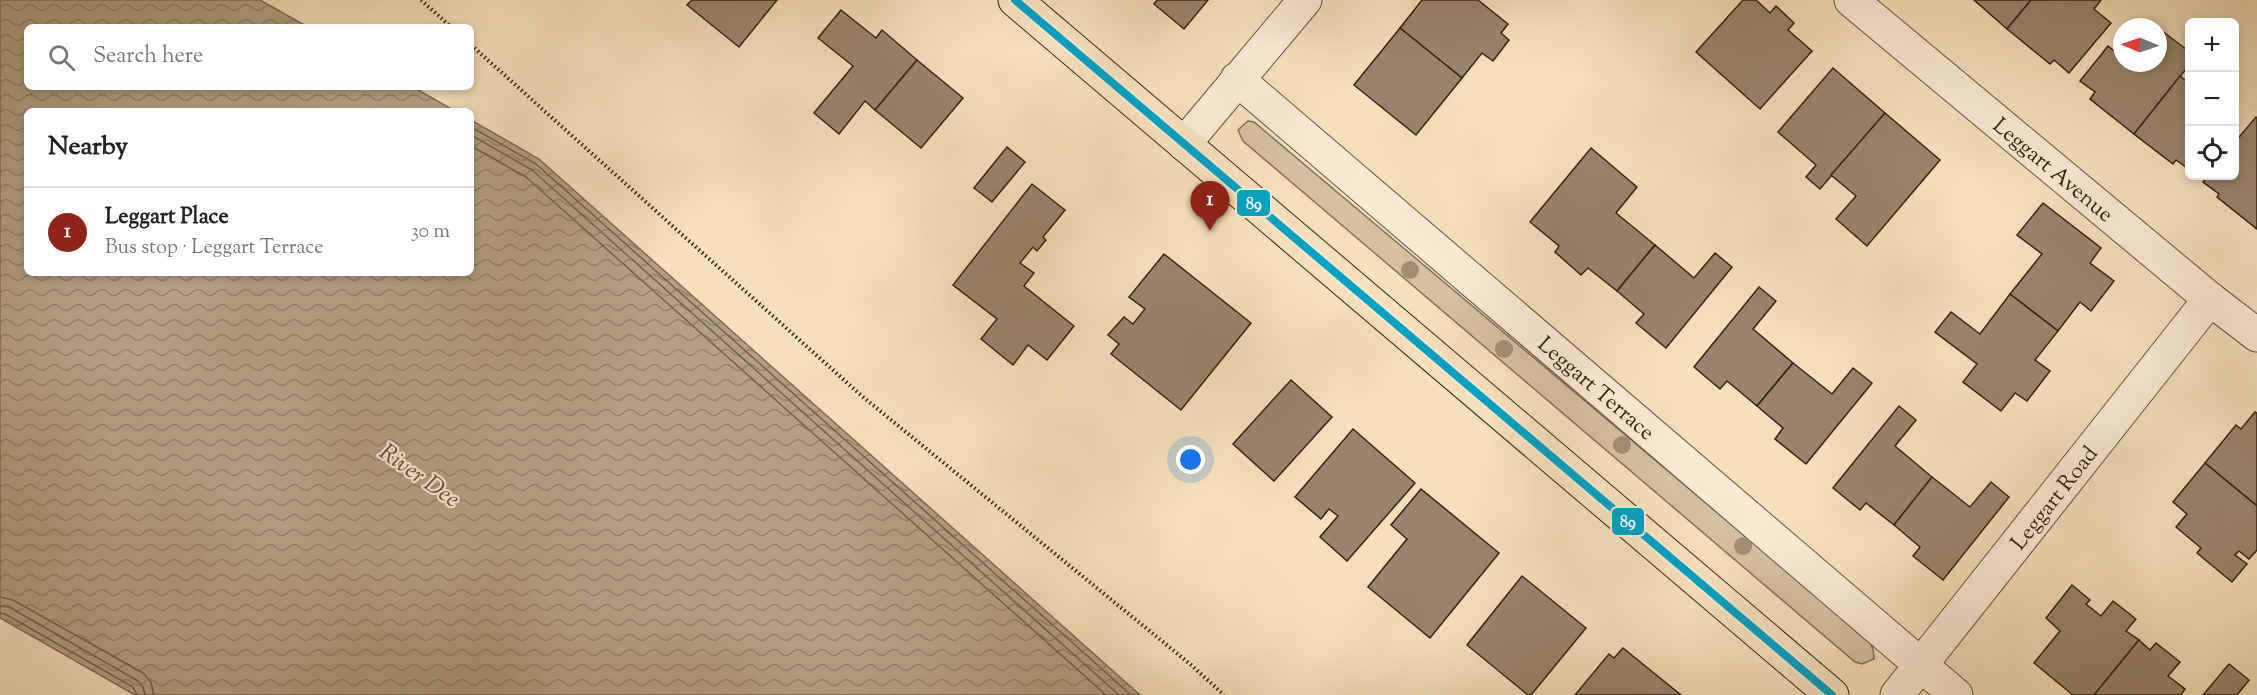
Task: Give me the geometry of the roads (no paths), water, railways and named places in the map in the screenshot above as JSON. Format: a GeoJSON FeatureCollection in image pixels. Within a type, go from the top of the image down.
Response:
{"type":"FeatureCollection","features":[{"type":"Feature","properties":{"kind":"main road"},"geometry":{"type":"LineString","coordinates":[[1015,0],[1832,695]]}},
{"type":"Feature","properties":{"kind":"street"},"geometry":{"type":"LineString","coordinates":[[1184,144],[1305,0]]}},
{"type":"Feature","properties":{"kind":"street","name":"Leggart Avenue"},"geometry":{"type":"LineString","coordinates":[[1851,0],[2210,299],[2257,335]]}},
{"type":"Feature","properties":{"kind":"street","name":"Leggart Terrace"},"geometry":{"type":"LineString","coordinates":[[1237,79],[1956,695]]}},
{"type":"Feature","properties":{"kind":"street","name":"Leggart Road"},"geometry":{"type":"LineString","coordinates":[[1897,695],[2210,299]]}},
{"type":"Feature","properties":{"kind":"water","name":"River Dee"},"geometry":{"type":"Polygon","coordinates":[[[0,0],[260,0],[303,24],[24,24],[24,90],[418,90],[450,108],[24,108],[24,276],[474,276],[474,122],[539,159],[1140,695],[135,695],[0,618],[0,0]]]}},
{"type":"Feature","properties":{"kind":"place","name":"Leggart Place"},"geometry":{"type":"Point","coordinates":[1210,231]}}]}
